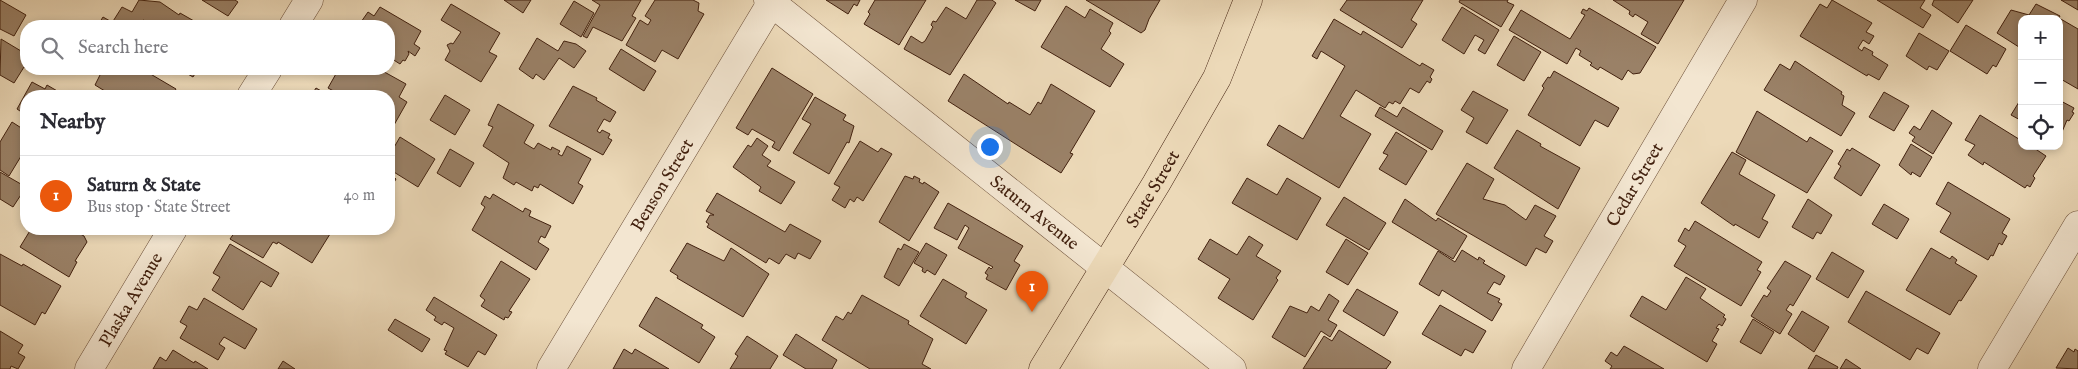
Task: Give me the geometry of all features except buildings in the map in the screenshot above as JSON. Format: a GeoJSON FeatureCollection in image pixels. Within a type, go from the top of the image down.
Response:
{"type":"FeatureCollection","features":[{"type":"Feature","properties":{"kind":"main road","name":"State Street"},"geometry":{"type":"LineString","coordinates":[[1043,369],[1156,184],[1217,78],[1248,0]]}},
{"type":"Feature","properties":{"kind":"street"},"geometry":{"type":"LineString","coordinates":[[296,20],[308,0]]}},
{"type":"Feature","properties":{"kind":"street","name":"Cedar Street"},"geometry":{"type":"LineString","coordinates":[[1526,369],[1743,0]]}},
{"type":"Feature","properties":{"kind":"street","name":"Saturn Avenue"},"geometry":{"type":"LineString","coordinates":[[771,1],[1103,268],[1232,369]]}},
{"type":"Feature","properties":{"kind":"street","name":"Benson Street"},"geometry":{"type":"LineString","coordinates":[[551,369],[771,1]]}},
{"type":"Feature","properties":{"kind":"street"},"geometry":{"type":"LineString","coordinates":[[255,90],[264,75]]}},
{"type":"Feature","properties":{"kind":"street"},"geometry":{"type":"LineString","coordinates":[[1992,369],[2078,226]]}},
{"type":"Feature","properties":{"kind":"street","name":"Plaska Avenue"},"geometry":{"type":"LineString","coordinates":[[89,369],[169,235]]}},
{"type":"Feature","properties":{"kind":"place","name":"Saturn & State"},"geometry":{"type":"Point","coordinates":[1032,312]}}]}
